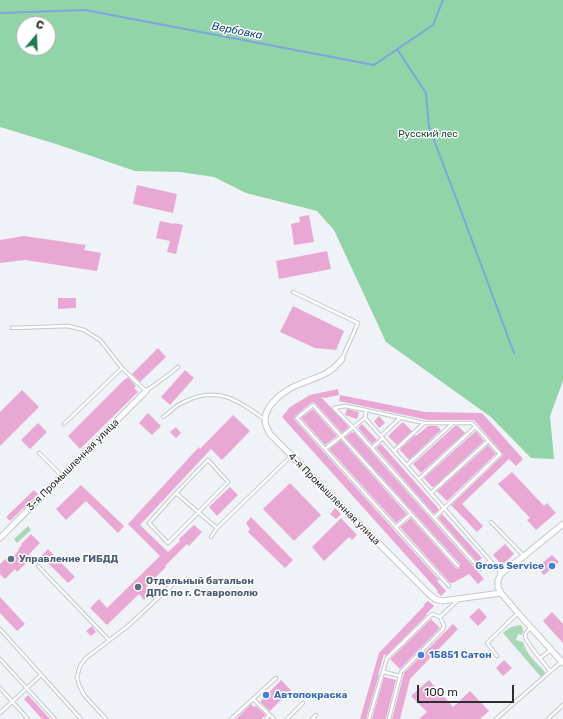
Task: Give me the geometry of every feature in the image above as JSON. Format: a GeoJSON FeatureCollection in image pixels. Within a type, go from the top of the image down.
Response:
{"type":"FeatureCollection","features":[{"type":"Feature","properties":{"kind":"street"},"geometry":{"type":"LineString","coordinates":[[265,420],[272,402],[287,390],[328,372],[335,368],[342,359]]}},
{"type":"Feature","properties":{"kind":"street","name":"3-я Промышленная улица"},"geometry":{"type":"LineString","coordinates":[[0,538],[146,391]]}},
{"type":"Feature","properties":{"kind":"street","name":"4-я Промышленная улица"},"geometry":{"type":"LineString","coordinates":[[265,420],[270,434],[429,594],[442,601],[501,593]]}},
{"type":"Feature","properties":{"kind":"street"},"geometry":{"type":"LineString","coordinates":[[562,662],[501,593],[498,587],[498,580],[501,574],[563,524]]}},
{"type":"Feature","properties":{"kind":"lane"},"geometry":{"type":"LineString","coordinates":[[293,292],[358,323],[342,359]]}},
{"type":"Feature","properties":{"kind":"lane"},"geometry":{"type":"LineString","coordinates":[[12,328],[68,326],[84,330],[100,340],[122,368],[146,391],[171,374],[178,367]]}},
{"type":"Feature","properties":{"kind":"lane"},"geometry":{"type":"LineString","coordinates":[[64,424],[122,368]]}},
{"type":"Feature","properties":{"kind":"lane"},"geometry":{"type":"LineString","coordinates":[[163,417],[179,404],[193,398],[207,395],[219,395],[230,398],[246,406],[265,420]]}},
{"type":"Feature","properties":{"kind":"lane"},"geometry":{"type":"LineString","coordinates":[[449,586],[297,418],[313,405],[458,566]]}},
{"type":"Feature","properties":{"kind":"lane"},"geometry":{"type":"LineString","coordinates":[[434,518],[500,454],[472,423],[424,423],[345,406],[334,408],[353,427],[434,518],[480,569],[490,561]]}},
{"type":"Feature","properties":{"kind":"lane"},"geometry":{"type":"LineString","coordinates":[[325,449],[365,418],[366,410]]}},
{"type":"Feature","properties":{"kind":"lane"},"geometry":{"type":"LineString","coordinates":[[365,418],[501,574]]}},
{"type":"Feature","properties":{"kind":"lane"},"geometry":{"type":"LineString","coordinates":[[372,448],[400,418]]}},
{"type":"Feature","properties":{"kind":"lane"},"geometry":{"type":"LineString","coordinates":[[394,451],[424,423]]}},
{"type":"Feature","properties":{"kind":"lane"},"geometry":{"type":"LineString","coordinates":[[407,465],[453,423]]}},
{"type":"Feature","properties":{"kind":"lane"},"geometry":{"type":"LineString","coordinates":[[419,479],[475,427]]}},
{"type":"Feature","properties":{"kind":"lane"},"geometry":{"type":"LineString","coordinates":[[431,493],[488,441]]}},
{"type":"Feature","properties":{"kind":"lane"},"geometry":{"type":"LineString","coordinates":[[39,453],[62,476]]}},
{"type":"Feature","properties":{"kind":"lane"},"geometry":{"type":"LineString","coordinates":[[211,537],[218,528],[291,456]]}},
{"type":"Feature","properties":{"kind":"lane"},"geometry":{"type":"LineString","coordinates":[[208,460],[228,482],[198,512],[168,543],[149,523],[208,460]]}},
{"type":"Feature","properties":{"kind":"lane"},"geometry":{"type":"LineString","coordinates":[[176,494],[218,528]]}},
{"type":"Feature","properties":{"kind":"lane"},"geometry":{"type":"LineString","coordinates":[[396,527],[411,514]]}},
{"type":"Feature","properties":{"kind":"lane"},"geometry":{"type":"LineString","coordinates":[[491,522],[524,556]]}},
{"type":"Feature","properties":{"kind":"lane"},"geometry":{"type":"LineString","coordinates":[[38,566],[109,640]]}},
{"type":"Feature","properties":{"kind":"lane"},"geometry":{"type":"LineString","coordinates":[[106,719],[84,695],[79,685],[77,677],[80,666],[86,658],[128,626],[172,585]]}},
{"type":"Feature","properties":{"kind":"lane"},"geometry":{"type":"LineString","coordinates":[[440,617],[460,598]]}},
{"type":"Feature","properties":{"kind":"lane"},"geometry":{"type":"LineString","coordinates":[[369,719],[387,658],[432,614],[440,617],[444,626],[443,629],[400,672],[389,719]]}},
{"type":"Feature","properties":{"kind":"lane"},"geometry":{"type":"LineString","coordinates":[[497,656],[487,643],[518,614]]}},
{"type":"Feature","properties":{"kind":"lane"},"geometry":{"type":"LineString","coordinates":[[531,628],[525,635],[527,642],[550,671]]}},
{"type":"Feature","properties":{"kind":"lane"},"geometry":{"type":"LineString","coordinates":[[0,630],[81,719]]}},
{"type":"Feature","properties":{"kind":"lane"},"geometry":{"type":"LineString","coordinates":[[540,658],[551,650]]}},
{"type":"Feature","properties":{"kind":"lane"},"geometry":{"type":"LineString","coordinates":[[0,659],[55,719]]}},
{"type":"Feature","properties":{"kind":"lane"},"geometry":{"type":"LineString","coordinates":[[496,719],[562,662]]}},
{"type":"Feature","properties":{"kind":"lane"},"geometry":{"type":"LineString","coordinates":[[384,672],[400,676]]}},
{"type":"Feature","properties":{"kind":"lane"},"geometry":{"type":"LineString","coordinates":[[0,713],[41,675]]}},
{"type":"Feature","properties":{"kind":"lane"},"geometry":{"type":"LineString","coordinates":[[231,719],[276,678]]}},
{"type":"Feature","properties":{"kind":"lane"},"geometry":{"type":"LineString","coordinates":[[0,688],[28,719]]}},
{"type":"Feature","properties":{"kind":"lane"},"geometry":{"type":"LineString","coordinates":[[253,699],[274,719]]}},
{"type":"Feature","properties":{"kind":"lane"},"geometry":{"type":"LineString","coordinates":[[287,719],[303,703]]}},
{"type":"Feature","properties":{"kind":"lane"},"geometry":{"type":"LineString","coordinates":[[548,719],[563,705]]}},
{"type":"Feature","properties":{"kind":"lane"},"geometry":{"type":"LineString","coordinates":[[266,719],[270,715]]}},
{"type":"Feature","properties":{"kind":"lane"},"geometry":{"type":"LineString","coordinates":[[312,719],[316,715]]}},
{"type":"Feature","properties":{"kind":"green space","name":"Русский лес"},"geometry":{"type":"Polygon","coordinates":[[[0,0],[563,0],[563,381],[550,416],[554,459],[531,458],[491,417],[386,342],[334,230],[317,211],[246,193],[214,177],[180,172],[135,171],[0,127],[0,0]]]}},
{"type":"Feature","properties":{"kind":"green space"},"geometry":{"type":"Polygon","coordinates":[[[28,526],[31,530],[17,543],[14,539],[28,526]]]}},
{"type":"Feature","properties":{"kind":"green space"},"geometry":{"type":"Polygon","coordinates":[[[515,626],[522,626],[523,631],[522,635],[518,634],[516,640],[523,642],[529,654],[544,671],[545,673],[541,677],[503,633],[515,626]]]}},
{"type":"Feature","properties":{"kind":"building"},"geometry":{"type":"Polygon","coordinates":[[[137,185],[177,194],[173,213],[133,204],[137,185]]]}},
{"type":"Feature","properties":{"kind":"building"},"geometry":{"type":"Polygon","coordinates":[[[309,215],[314,242],[294,245],[291,224],[300,222],[299,217],[309,215]]]}},
{"type":"Feature","properties":{"kind":"building"},"geometry":{"type":"Polygon","coordinates":[[[160,221],[183,225],[176,254],[167,252],[170,241],[156,238],[160,221]]]}},
{"type":"Feature","properties":{"kind":"building"},"geometry":{"type":"Polygon","coordinates":[[[24,236],[86,245],[84,250],[101,253],[97,271],[25,260],[0,263],[0,240],[24,236]]]}},
{"type":"Feature","properties":{"kind":"building"},"geometry":{"type":"Polygon","coordinates":[[[327,251],[331,269],[279,279],[276,261],[327,251]]]}},
{"type":"Feature","properties":{"kind":"building"},"geometry":{"type":"Polygon","coordinates":[[[58,298],[76,298],[76,308],[58,309],[58,298]]]}},
{"type":"Feature","properties":{"kind":"building"},"geometry":{"type":"Polygon","coordinates":[[[293,306],[344,331],[336,350],[315,348],[280,332],[293,306]]]}},
{"type":"Feature","properties":{"kind":"building"},"geometry":{"type":"Polygon","coordinates":[[[158,348],[166,357],[140,382],[132,374],[158,348]]]}},
{"type":"Feature","properties":{"kind":"building"},"geometry":{"type":"Polygon","coordinates":[[[185,370],[194,378],[170,405],[161,397],[185,370]]]}},
{"type":"Feature","properties":{"kind":"building"},"geometry":{"type":"Polygon","coordinates":[[[128,377],[136,386],[134,388],[138,392],[80,449],[68,436],[128,377]]]}},
{"type":"Feature","properties":{"kind":"building"},"geometry":{"type":"Polygon","coordinates":[[[338,389],[339,395],[325,398],[321,397],[349,427],[342,433],[314,402],[295,416],[294,419],[440,581],[436,580],[446,591],[441,596],[282,417],[290,407],[310,395],[338,389]]]}},
{"type":"Feature","properties":{"kind":"building"},"geometry":{"type":"Polygon","coordinates":[[[22,390],[39,407],[0,446],[0,412],[22,390]]]}},
{"type":"Feature","properties":{"kind":"building"},"geometry":{"type":"Polygon","coordinates":[[[340,395],[425,412],[482,413],[523,459],[516,466],[509,459],[462,504],[483,526],[477,532],[451,505],[503,454],[474,420],[428,420],[339,401],[340,395]]]}},
{"type":"Feature","properties":{"kind":"building"},"geometry":{"type":"Polygon","coordinates":[[[313,409],[337,436],[325,445],[301,418],[313,409]]]}},
{"type":"Feature","properties":{"kind":"building"},"geometry":{"type":"Polygon","coordinates":[[[347,409],[359,412],[357,419],[345,415],[347,409]]]}},
{"type":"Feature","properties":{"kind":"building"},"geometry":{"type":"Polygon","coordinates":[[[148,413],[161,426],[152,435],[139,423],[148,413]]]}},
{"type":"Feature","properties":{"kind":"building"},"geometry":{"type":"Polygon","coordinates":[[[233,415],[250,431],[222,460],[211,449],[140,525],[168,552],[194,525],[202,532],[189,546],[187,544],[146,587],[151,593],[144,600],[139,594],[107,625],[90,608],[99,599],[107,608],[160,556],[128,524],[199,447],[200,449],[233,415]]]}},
{"type":"Feature","properties":{"kind":"building"},"geometry":{"type":"Polygon","coordinates":[[[379,416],[385,423],[379,428],[374,421],[379,416]]]}},
{"type":"Feature","properties":{"kind":"building"},"geometry":{"type":"Polygon","coordinates":[[[403,422],[412,431],[397,445],[388,436],[403,422]]]}},
{"type":"Feature","properties":{"kind":"building"},"geometry":{"type":"Polygon","coordinates":[[[38,423],[47,432],[30,449],[21,440],[38,423]]]}},
{"type":"Feature","properties":{"kind":"building"},"geometry":{"type":"Polygon","coordinates":[[[362,424],[377,440],[372,444],[358,428],[362,424]]]}},
{"type":"Feature","properties":{"kind":"building"},"geometry":{"type":"Polygon","coordinates":[[[428,426],[437,426],[441,430],[409,460],[400,449],[415,435],[416,436],[428,426]]]}},
{"type":"Feature","properties":{"kind":"building"},"geometry":{"type":"Polygon","coordinates":[[[455,426],[458,426],[465,433],[421,473],[413,464],[455,426]]]}},
{"type":"Feature","properties":{"kind":"building"},"geometry":{"type":"Polygon","coordinates":[[[176,427],[181,433],[176,438],[170,432],[176,427]]]}},
{"type":"Feature","properties":{"kind":"building"},"geometry":{"type":"Polygon","coordinates":[[[353,431],[352,433],[354,432],[484,579],[478,584],[469,574],[453,583],[450,583],[400,527],[411,518],[456,568],[460,568],[460,564],[345,437],[353,431]]]}},
{"type":"Feature","properties":{"kind":"building"},"geometry":{"type":"Polygon","coordinates":[[[476,431],[484,441],[434,487],[432,487],[424,478],[476,431]]]}},
{"type":"Feature","properties":{"kind":"building"},"geometry":{"type":"Polygon","coordinates":[[[341,440],[407,514],[396,523],[329,449],[341,440]]]}},
{"type":"Feature","properties":{"kind":"building"},"geometry":{"type":"Polygon","coordinates":[[[381,444],[439,510],[434,514],[376,448],[381,444]]]}},
{"type":"Feature","properties":{"kind":"building"},"geometry":{"type":"Polygon","coordinates":[[[488,445],[496,454],[447,501],[437,491],[488,445]]]}},
{"type":"Feature","properties":{"kind":"building"},"geometry":{"type":"Polygon","coordinates":[[[512,472],[544,506],[547,503],[556,513],[536,530],[527,520],[530,518],[498,484],[512,472]]]}},
{"type":"Feature","properties":{"kind":"building"},"geometry":{"type":"Polygon","coordinates":[[[290,483],[321,515],[294,541],[263,509],[290,483]]]}},
{"type":"Feature","properties":{"kind":"building"},"geometry":{"type":"Polygon","coordinates":[[[81,485],[124,526],[118,533],[86,501],[66,520],[56,509],[81,485]]]}},
{"type":"Feature","properties":{"kind":"building"},"geometry":{"type":"Polygon","coordinates":[[[230,487],[238,495],[217,516],[209,507],[230,487]]]}},
{"type":"Feature","properties":{"kind":"building"},"geometry":{"type":"Polygon","coordinates":[[[34,490],[38,494],[10,521],[6,517],[34,490]]]}},
{"type":"Feature","properties":{"kind":"building"},"geometry":{"type":"Polygon","coordinates":[[[335,508],[341,514],[336,519],[330,514],[335,508]]]}},
{"type":"Feature","properties":{"kind":"building"},"geometry":{"type":"Polygon","coordinates":[[[442,514],[482,558],[477,562],[438,518],[442,514]]]}},
{"type":"Feature","properties":{"kind":"building"},"geometry":{"type":"Polygon","coordinates":[[[251,517],[293,560],[285,568],[248,532],[250,529],[246,523],[251,517]]]}},
{"type":"Feature","properties":{"kind":"building"},"geometry":{"type":"Polygon","coordinates":[[[341,518],[357,535],[352,540],[349,537],[324,561],[312,547],[341,518]]]}},
{"type":"Feature","properties":{"kind":"building"},"geometry":{"type":"Polygon","coordinates":[[[31,534],[40,543],[29,554],[32,557],[17,572],[15,569],[5,579],[0,574],[0,564],[9,556],[11,559],[19,550],[18,549],[22,545],[21,544],[31,534]]]}},
{"type":"Feature","properties":{"kind":"building"},"geometry":{"type":"Polygon","coordinates":[[[505,544],[514,554],[502,565],[493,555],[505,544]]]}},
{"type":"Feature","properties":{"kind":"building"},"geometry":{"type":"Polygon","coordinates":[[[48,549],[75,577],[68,583],[41,556],[48,549]]]}},
{"type":"Feature","properties":{"kind":"building"},"geometry":{"type":"Polygon","coordinates":[[[552,555],[559,562],[544,575],[541,572],[545,568],[541,564],[552,555]]]}},
{"type":"Feature","properties":{"kind":"building"},"geometry":{"type":"Polygon","coordinates":[[[0,597],[25,624],[17,631],[0,613],[0,597]]]}},
{"type":"Feature","properties":{"kind":"building"},"geometry":{"type":"Polygon","coordinates":[[[428,601],[434,606],[426,614],[427,615],[386,656],[384,654],[366,719],[360,719],[379,653],[428,601]]]}},
{"type":"Feature","properties":{"kind":"building"},"geometry":{"type":"Polygon","coordinates":[[[479,608],[487,617],[478,626],[469,617],[479,608]]]}},
{"type":"Feature","properties":{"kind":"building"},"geometry":{"type":"Polygon","coordinates":[[[552,612],[563,624],[563,643],[543,621],[552,612]]]}},
{"type":"Feature","properties":{"kind":"building"},"geometry":{"type":"Polygon","coordinates":[[[431,619],[440,628],[400,669],[390,659],[431,619]]]}},
{"type":"Feature","properties":{"kind":"building"},"geometry":{"type":"Polygon","coordinates":[[[453,624],[458,629],[410,679],[400,719],[392,719],[404,673],[453,624]]]}},
{"type":"Feature","properties":{"kind":"building"},"geometry":{"type":"Polygon","coordinates":[[[92,626],[96,632],[91,636],[86,631],[92,626]]]}},
{"type":"Feature","properties":{"kind":"building"},"geometry":{"type":"Polygon","coordinates":[[[504,660],[512,668],[503,676],[496,668],[504,660]]]}},
{"type":"Feature","properties":{"kind":"building"},"geometry":{"type":"Polygon","coordinates":[[[384,677],[396,680],[386,719],[372,719],[384,677]]]}},
{"type":"Feature","properties":{"kind":"building"},"geometry":{"type":"Polygon","coordinates":[[[281,680],[291,690],[270,711],[260,702],[281,680]]]}},
{"type":"Feature","properties":{"kind":"building"},"geometry":{"type":"Polygon","coordinates":[[[429,680],[453,707],[470,691],[489,711],[480,719],[419,719],[427,712],[411,696],[429,680]]]}},
{"type":"Feature","properties":{"kind":"building"},"geometry":{"type":"Polygon","coordinates":[[[28,695],[50,719],[42,719],[24,699],[28,695]]]}},
{"type":"Feature","properties":{"kind":"building"},"geometry":{"type":"Polygon","coordinates":[[[251,704],[254,707],[256,706],[266,715],[261,719],[236,719],[251,704]]]}},
{"type":"Feature","properties":{"kind":"waterway","name":"Вербовка"},"geometry":{"type":"LineString","coordinates":[[0,13],[85,10],[374,65],[433,25],[443,0]]}},
{"type":"Feature","properties":{"kind":"waterway"},"geometry":{"type":"LineString","coordinates":[[397,49],[426,93],[429,127],[514,353]]}},
{"type":"Feature","properties":{"kind":"place","name":"Управление ГИБДД"},"geometry":{"type":"Point","coordinates":[11,559]}},
{"type":"Feature","properties":{"kind":"place","name":"Gross Service"},"geometry":{"type":"Point","coordinates":[552,566]}},
{"type":"Feature","properties":{"kind":"place","name":"Отдельный батальон ДПС по г. Ставрополю"},"geometry":{"type":"Point","coordinates":[138,587]}},
{"type":"Feature","properties":{"kind":"place","name":"15851 Сатон"},"geometry":{"type":"Point","coordinates":[421,655]}},
{"type":"Feature","properties":{"kind":"place","name":"Автопокраска"},"geometry":{"type":"Point","coordinates":[266,695]}}]}
